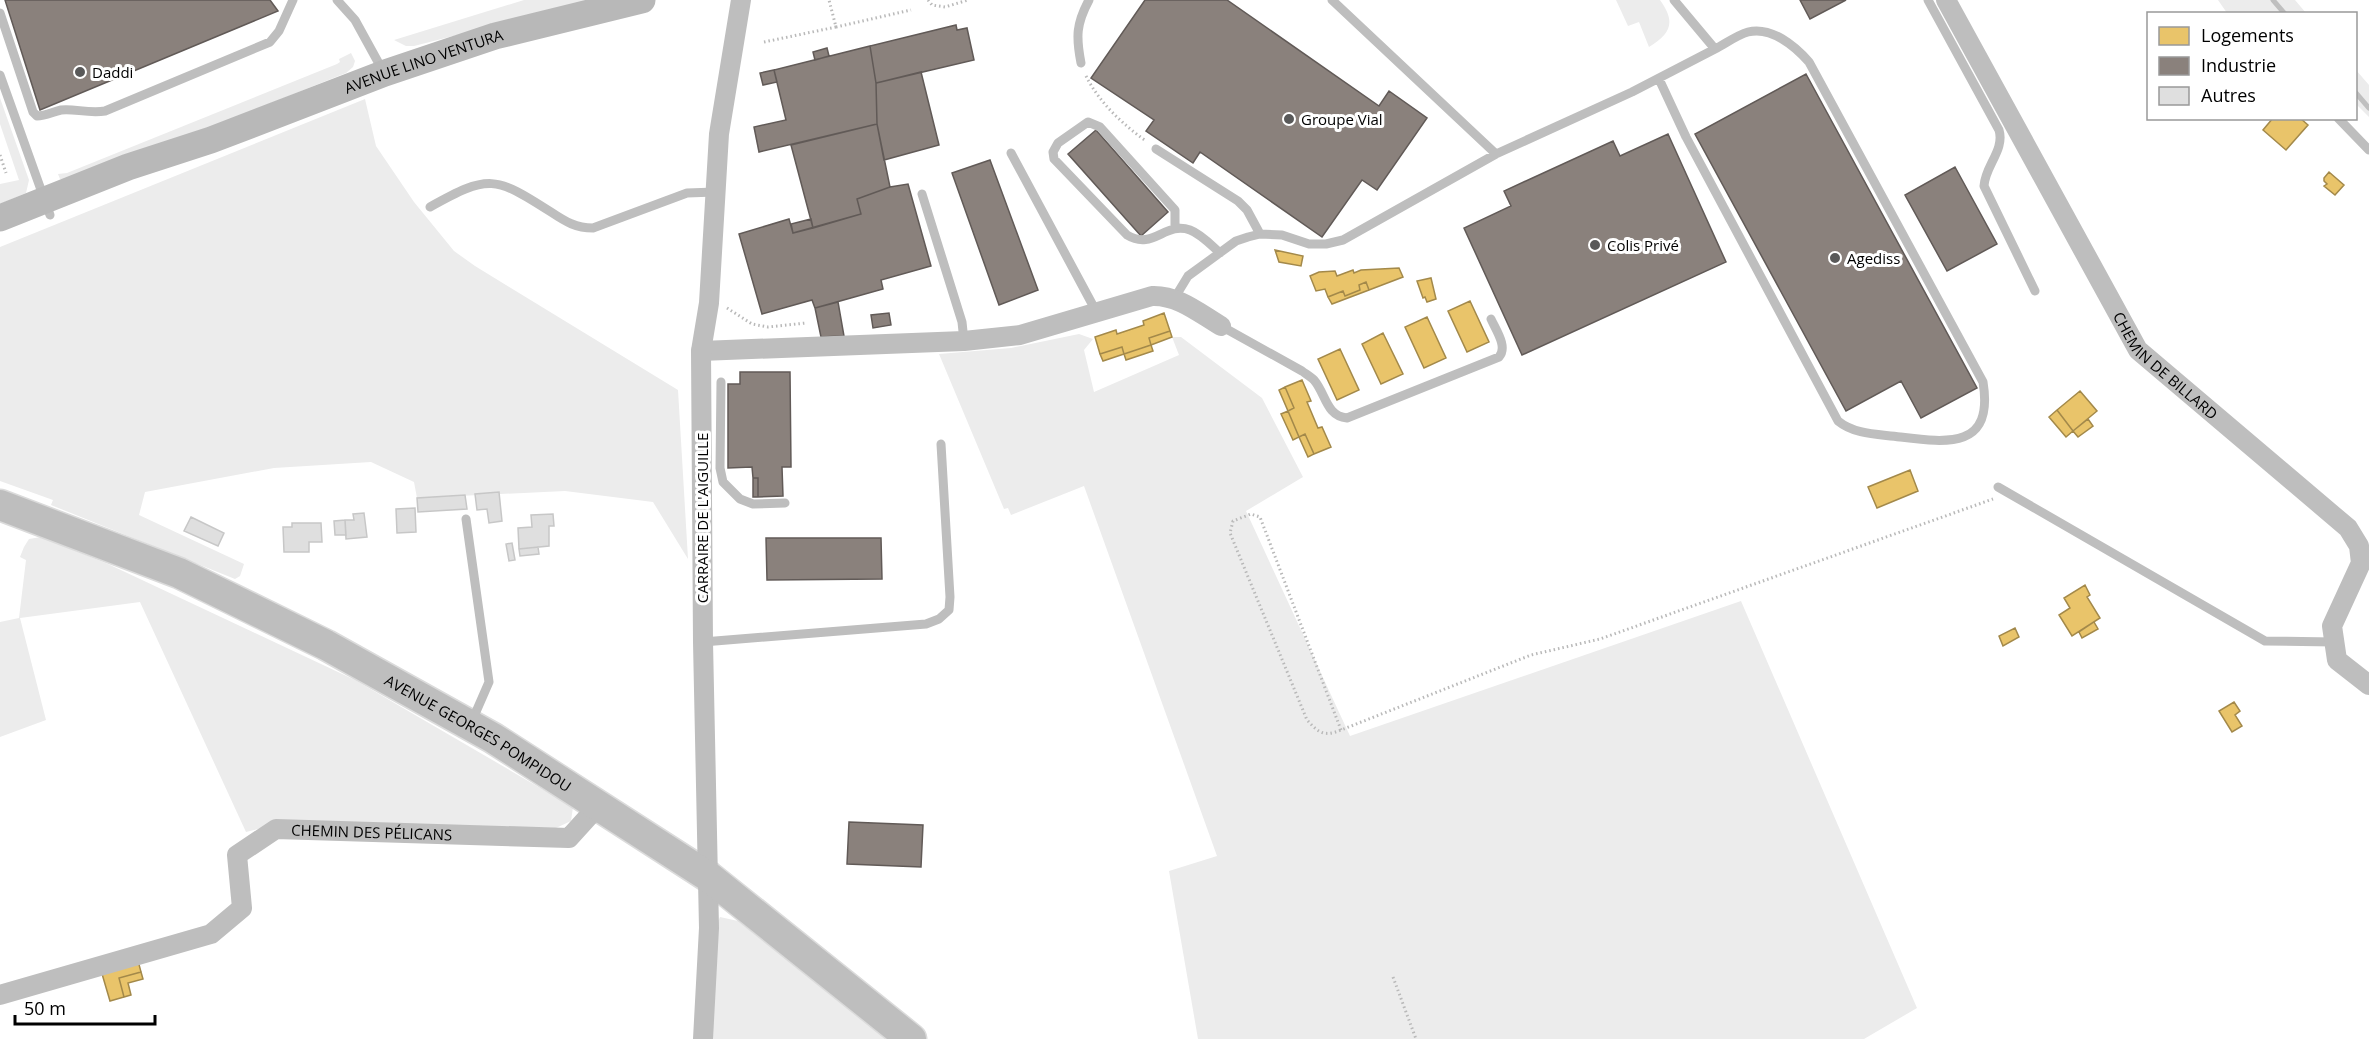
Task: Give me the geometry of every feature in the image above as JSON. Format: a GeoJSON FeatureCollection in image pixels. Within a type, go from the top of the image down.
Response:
{"type":"FeatureCollection","features":[{"type":"Feature","properties":{"kind":"main road","name":"AVENUE LINO VENTURA"},"geometry":{"type":"LineString","coordinates":[[0,235],[47,207],[128,167],[211,140],[384,73],[495,36],[642,0]]}},
{"type":"Feature","properties":{"kind":"main road","name":"AVENUE LINO VENTURA"},"geometry":{"type":"LineString","coordinates":[[0,218],[47,207]]}},
{"type":"Feature","properties":{"kind":"main road","name":"AVENUE GEORGES POMPIDOU"},"geometry":{"type":"LineString","coordinates":[[0,505],[179,573],[326,645],[470,726],[708,877],[911,1039]]}},
{"type":"Feature","properties":{"kind":"street","name":"CARRAIRE DE L'AIGUILLE"},"geometry":{"type":"LineString","coordinates":[[703,1039],[709,928],[703,642],[711,430],[701,351],[708,303],[719,134],[741,0]]}},
{"type":"Feature","properties":{"kind":"street","name":"CHEMIN DE BILLARD"},"geometry":{"type":"LineString","coordinates":[[1946,0],[2138,350],[2364,544],[2361,563],[2332,626],[2334,642]]}},
{"type":"Feature","properties":{"kind":"street"},"geometry":{"type":"LineString","coordinates":[[701,351],[964,341],[1020,336],[1152,296],[1174,299],[1221,326]]}},
{"type":"Feature","properties":{"kind":"street"},"geometry":{"type":"LineString","coordinates":[[2334,642],[2337,660],[2369,685]]}},
{"type":"Feature","properties":{"kind":"street","name":"CHEMIN DES PÉLICANS"},"geometry":{"type":"LineString","coordinates":[[0,995],[211,934],[242,908],[237,855],[276,829],[569,838],[598,806]]}},
{"type":"Feature","properties":{"kind":"lane"},"geometry":{"type":"LineString","coordinates":[[0,13],[33,112],[37,116],[44,116],[61,110],[91,113],[105,111],[270,42],[279,31],[292,0]]}},
{"type":"Feature","properties":{"kind":"lane"},"geometry":{"type":"LineString","coordinates":[[337,0],[355,20],[384,73]]}},
{"type":"Feature","properties":{"kind":"lane"},"geometry":{"type":"LineString","coordinates":[[1081,63],[1076,38],[1081,15],[1089,0]]}},
{"type":"Feature","properties":{"kind":"lane"},"geometry":{"type":"LineString","coordinates":[[1332,0],[1496,154]]}},
{"type":"Feature","properties":{"kind":"lane"},"geometry":{"type":"LineString","coordinates":[[1674,0],[1714,49]]}},
{"type":"Feature","properties":{"kind":"lane"},"geometry":{"type":"LineString","coordinates":[[1928,0],[1999,130],[2001,138],[1999,147],[1985,176],[1984,186],[2035,291]]}},
{"type":"Feature","properties":{"kind":"lane"},"geometry":{"type":"LineString","coordinates":[[1174,299],[1188,276],[1236,241],[1260,234],[1282,236],[1309,244],[1326,244],[1343,240],[1496,154],[1659,79],[1749,31],[1767,33],[1797,48],[1809,62],[1983,382],[1986,397],[1985,414],[1977,428],[1964,438],[1927,440],[1859,432],[1846,428],[1838,421],[1686,137],[1659,79]]}},
{"type":"Feature","properties":{"kind":"lane"},"geometry":{"type":"LineString","coordinates":[[0,75],[47,207]]}},
{"type":"Feature","properties":{"kind":"lane"},"geometry":{"type":"LineString","coordinates":[[2339,120],[2369,150]]}},
{"type":"Feature","properties":{"kind":"lane"},"geometry":{"type":"LineString","coordinates":[[1175,228],[1175,210],[1100,127],[1088,122],[1058,144],[1053,152],[1054,159],[1127,236],[1136,241],[1146,241],[1175,228],[1187,229],[1220,253]]}},
{"type":"Feature","properties":{"kind":"lane"},"geometry":{"type":"LineString","coordinates":[[1156,149],[1238,201],[1247,210],[1260,234]]}},
{"type":"Feature","properties":{"kind":"lane"},"geometry":{"type":"LineString","coordinates":[[1011,153],[1097,313]]}},
{"type":"Feature","properties":{"kind":"lane"},"geometry":{"type":"LineString","coordinates":[[430,207],[464,188],[501,183],[520,192],[569,224],[580,228],[593,228],[687,193],[715,192]]}},
{"type":"Feature","properties":{"kind":"lane"},"geometry":{"type":"LineString","coordinates":[[922,194],[962,322],[964,341]]}},
{"type":"Feature","properties":{"kind":"lane"},"geometry":{"type":"LineString","coordinates":[[1221,326],[1302,371],[1314,381],[1333,413],[1347,418],[1500,357],[1504,347],[1491,319]]}},
{"type":"Feature","properties":{"kind":"lane"},"geometry":{"type":"LineString","coordinates":[[720,382],[711,430],[723,482],[740,499],[753,504],[785,503]]}},
{"type":"Feature","properties":{"kind":"lane"},"geometry":{"type":"LineString","coordinates":[[703,642],[926,624],[939,619],[949,610],[951,597],[941,444]]}},
{"type":"Feature","properties":{"kind":"lane"},"geometry":{"type":"LineString","coordinates":[[1998,488],[2265,641],[2334,642]]}},
{"type":"Feature","properties":{"kind":"lane"},"geometry":{"type":"LineString","coordinates":[[466,519],[489,682],[470,726]]}},
{"type":"Feature","properties":{"kind":"path"},"geometry":{"type":"LineString","coordinates":[[829,0],[836,27]]}},
{"type":"Feature","properties":{"kind":"path"},"geometry":{"type":"LineString","coordinates":[[928,0],[932,5],[945,7],[968,0]]}},
{"type":"Feature","properties":{"kind":"path"},"geometry":{"type":"LineString","coordinates":[[764,42],[911,10]]}},
{"type":"Feature","properties":{"kind":"path"},"geometry":{"type":"LineString","coordinates":[[1081,63],[1095,93],[1130,130],[1156,149]]}},
{"type":"Feature","properties":{"kind":"path"},"geometry":{"type":"LineString","coordinates":[[0,155],[6,173]]}},
{"type":"Feature","properties":{"kind":"path"},"geometry":{"type":"LineString","coordinates":[[708,303],[718,303],[752,324],[768,327],[806,323]]}},
{"type":"Feature","properties":{"kind":"path"},"geometry":{"type":"LineString","coordinates":[[1341,730],[1260,517],[1251,514],[1233,521],[1230,533],[1307,720],[1317,731],[1330,734],[1341,730],[1531,655],[1600,639],[1984,501],[2012,495]]}},
{"type":"Feature","properties":{"kind":"path"},"geometry":{"type":"LineString","coordinates":[[1393,977],[1416,1039]]}},
{"type":"Feature","properties":{"kind":"shaded area"},"geometry":{"type":"Polygon","coordinates":[[[524,0],[594,0],[414,46],[406,46],[394,40],[524,0]]]}},
{"type":"Feature","properties":{"kind":"shaded area"},"geometry":{"type":"Polygon","coordinates":[[[1616,0],[1660,0],[1668,15],[1669,27],[1662,37],[1649,47],[1639,22],[1628,26],[1616,0]]]}},
{"type":"Feature","properties":{"kind":"shaded area"},"geometry":{"type":"Polygon","coordinates":[[[2218,0],[2295,0],[2305,12],[2226,12],[2218,0]]]}},
{"type":"Feature","properties":{"kind":"shaded area"},"geometry":{"type":"Polygon","coordinates":[[[351,53],[355,61],[353,67],[346,73],[83,178],[65,181],[60,179],[58,174],[67,173],[337,64],[340,62],[339,59],[351,53]]]}},
{"type":"Feature","properties":{"kind":"shaded area"},"geometry":{"type":"Polygon","coordinates":[[[2357,71],[2369,85],[2369,117],[2357,105],[2357,71]]]}},
{"type":"Feature","properties":{"kind":"shaded area"},"geometry":{"type":"Polygon","coordinates":[[[0,98],[29,180],[26,193],[0,204],[0,184],[19,180],[0,124],[0,98]]]}},
{"type":"Feature","properties":{"kind":"shaded area"},"geometry":{"type":"Polygon","coordinates":[[[365,99],[376,146],[414,202],[454,251],[678,390],[688,559],[653,502],[565,491],[417,498],[414,482],[371,462],[274,468],[145,492],[139,515],[244,564],[240,576],[235,579],[51,505],[53,500],[0,481],[0,247],[365,99]]]}},
{"type":"Feature","properties":{"kind":"shaded area"},"geometry":{"type":"Polygon","coordinates":[[[1079,334],[1093,339],[1084,350],[1094,392],[1179,355],[1172,337],[1181,337],[1262,398],[1303,477],[1246,511],[1350,736],[1741,601],[1917,1008],[1864,1039],[1198,1039],[1169,871],[1217,856],[1084,486],[1011,515],[1008,508],[1004,509],[939,354],[1011,348],[1079,334]]]}},
{"type":"Feature","properties":{"kind":"shaded area"},"geometry":{"type":"Polygon","coordinates":[[[41,537],[108,564],[355,680],[573,807],[571,821],[556,828],[290,821],[246,832],[140,602],[20,618],[46,720],[0,737],[0,622],[19,618],[26,560],[20,557],[29,539],[41,537]]]}},
{"type":"Feature","properties":{"kind":"shaded area"},"geometry":{"type":"Polygon","coordinates":[[[720,917],[738,921],[886,1039],[712,1039],[715,928],[720,917]]]}},
{"type":"Feature","properties":{"kind":"building: Logements"},"geometry":{"type":"Polygon","coordinates":[[[2271,120],[2302,120],[2308,125],[2286,150],[2263,130],[2271,120]]]}},
{"type":"Feature","properties":{"kind":"building: Logements"},"geometry":{"type":"Polygon","coordinates":[[[2329,172],[2344,185],[2335,195],[2324,186],[2327,184],[2324,178],[2329,172]]]}},
{"type":"Feature","properties":{"kind":"building: Logements"},"geometry":{"type":"Polygon","coordinates":[[[1275,250],[1303,256],[1301,266],[1279,262],[1275,250]]]}},
{"type":"Feature","properties":{"kind":"building: Logements"},"geometry":{"type":"Polygon","coordinates":[[[1399,268],[1403,277],[1369,290],[1366,282],[1359,285],[1360,290],[1345,296],[1343,291],[1328,297],[1325,289],[1316,291],[1310,276],[1319,272],[1335,271],[1337,276],[1353,270],[1354,273],[1361,270],[1399,268]]]}},
{"type":"Feature","properties":{"kind":"building: Logements"},"geometry":{"type":"Polygon","coordinates":[[[1431,278],[1436,299],[1427,302],[1425,297],[1423,298],[1417,281],[1431,278]]]}},
{"type":"Feature","properties":{"kind":"building: Logements"},"geometry":{"type":"Polygon","coordinates":[[[1366,282],[1369,290],[1332,304],[1328,297],[1343,291],[1345,296],[1360,290],[1359,285],[1366,282]]]}},
{"type":"Feature","properties":{"kind":"building: Logements"},"geometry":{"type":"Polygon","coordinates":[[[1470,301],[1489,342],[1467,352],[1448,311],[1470,301]]]}},
{"type":"Feature","properties":{"kind":"building: Logements"},"geometry":{"type":"Polygon","coordinates":[[[1164,313],[1170,331],[1149,338],[1151,345],[1124,354],[1122,347],[1100,354],[1095,337],[1116,330],[1117,334],[1144,325],[1143,321],[1164,313]]]}},
{"type":"Feature","properties":{"kind":"building: Logements"},"geometry":{"type":"Polygon","coordinates":[[[1427,317],[1446,358],[1424,368],[1405,327],[1427,317]]]}},
{"type":"Feature","properties":{"kind":"building: Logements"},"geometry":{"type":"Polygon","coordinates":[[[1170,331],[1172,337],[1151,345],[1149,338],[1170,331]]]}},
{"type":"Feature","properties":{"kind":"building: Logements"},"geometry":{"type":"Polygon","coordinates":[[[1383,333],[1403,374],[1381,384],[1362,344],[1383,333]]]}},
{"type":"Feature","properties":{"kind":"building: Logements"},"geometry":{"type":"Polygon","coordinates":[[[1151,345],[1153,351],[1126,360],[1124,354],[1151,345]]]}},
{"type":"Feature","properties":{"kind":"building: Logements"},"geometry":{"type":"Polygon","coordinates":[[[1122,347],[1124,354],[1103,361],[1100,354],[1122,347]]]}},
{"type":"Feature","properties":{"kind":"building: Logements"},"geometry":{"type":"Polygon","coordinates":[[[1340,349],[1359,390],[1337,400],[1318,359],[1340,349]]]}},
{"type":"Feature","properties":{"kind":"building: Logements"},"geometry":{"type":"Polygon","coordinates":[[[1302,380],[1311,401],[1307,402],[1318,428],[1322,427],[1331,447],[1314,454],[1305,434],[1299,437],[1288,411],[1294,408],[1285,387],[1302,380]]]}},
{"type":"Feature","properties":{"kind":"building: Logements"},"geometry":{"type":"Polygon","coordinates":[[[1285,387],[1294,408],[1288,411],[1279,390],[1285,387]]]}},
{"type":"Feature","properties":{"kind":"building: Logements"},"geometry":{"type":"Polygon","coordinates":[[[2080,391],[2097,411],[2073,431],[2057,410],[2080,391]]]}},
{"type":"Feature","properties":{"kind":"building: Logements"},"geometry":{"type":"Polygon","coordinates":[[[2057,410],[2073,431],[2066,437],[2049,417],[2057,410]]]}},
{"type":"Feature","properties":{"kind":"building: Logements"},"geometry":{"type":"Polygon","coordinates":[[[1288,411],[1299,437],[1293,440],[1281,414],[1288,411]]]}},
{"type":"Feature","properties":{"kind":"building: Logements"},"geometry":{"type":"Polygon","coordinates":[[[2088,419],[2093,426],[2078,437],[2073,431],[2088,419]]]}},
{"type":"Feature","properties":{"kind":"building: Logements"},"geometry":{"type":"Polygon","coordinates":[[[1305,434],[1314,454],[1308,457],[1299,437],[1305,434]]]}},
{"type":"Feature","properties":{"kind":"building: Logements"},"geometry":{"type":"Polygon","coordinates":[[[1910,470],[1918,491],[1877,508],[1868,487],[1910,470]]]}},
{"type":"Feature","properties":{"kind":"building: Logements"},"geometry":{"type":"Polygon","coordinates":[[[2085,585],[2090,595],[2087,597],[2100,618],[2072,636],[2059,615],[2070,608],[2064,598],[2085,585]]]}},
{"type":"Feature","properties":{"kind":"building: Logements"},"geometry":{"type":"Polygon","coordinates":[[[2094,622],[2098,629],[2082,638],[2079,632],[2094,622]]]}},
{"type":"Feature","properties":{"kind":"building: Logements"},"geometry":{"type":"Polygon","coordinates":[[[2015,628],[2019,637],[2003,646],[1999,636],[2015,628]]]}},
{"type":"Feature","properties":{"kind":"building: Logements"},"geometry":{"type":"Polygon","coordinates":[[[2234,702],[2240,711],[2235,715],[2242,726],[2232,732],[2219,711],[2234,702]]]}},
{"type":"Feature","properties":{"kind":"building: Logements"},"geometry":{"type":"Polygon","coordinates":[[[137,957],[141,972],[119,978],[124,997],[110,1001],[100,967],[137,957]]]}},
{"type":"Feature","properties":{"kind":"building: Logements"},"geometry":{"type":"Polygon","coordinates":[[[141,972],[143,979],[128,983],[131,995],[124,997],[119,978],[141,972]]]}},
{"type":"Feature","properties":{"kind":"building: Industrie","name":"Daddi"},"geometry":{"type":"Polygon","coordinates":[[[5,0],[270,0],[278,11],[40,110],[5,0]]]}},
{"type":"Feature","properties":{"kind":"building: Industrie","name":"Groupe Vial"},"geometry":{"type":"Polygon","coordinates":[[[1145,0],[1227,0],[1379,106],[1389,91],[1427,118],[1377,190],[1362,180],[1322,237],[1200,152],[1193,163],[1146,131],[1154,120],[1091,78],[1145,0]]]}},
{"type":"Feature","properties":{"kind":"building: Industrie"},"geometry":{"type":"Polygon","coordinates":[[[1800,0],[1846,0],[1810,19],[1800,0]]]}},
{"type":"Feature","properties":{"kind":"building: Industrie"},"geometry":{"type":"Polygon","coordinates":[[[956,25],[957,30],[967,28],[974,60],[876,83],[870,46],[956,25]]]}},
{"type":"Feature","properties":{"kind":"building: Industrie"},"geometry":{"type":"Polygon","coordinates":[[[870,46],[876,83],[877,124],[759,152],[754,127],[786,120],[774,70],[870,46]]]}},
{"type":"Feature","properties":{"kind":"building: Industrie"},"geometry":{"type":"Polygon","coordinates":[[[827,48],[829,56],[815,60],[813,52],[827,48]]]}},
{"type":"Feature","properties":{"kind":"building: Industrie"},"geometry":{"type":"Polygon","coordinates":[[[774,70],[777,82],[763,85],[760,73],[774,70]]]}},
{"type":"Feature","properties":{"kind":"building: Industrie"},"geometry":{"type":"Polygon","coordinates":[[[921,72],[939,145],[884,160],[877,124],[876,83],[921,72]]]}},
{"type":"Feature","properties":{"kind":"building: Industrie","name":"Agediss"},"geometry":{"type":"Polygon","coordinates":[[[1806,74],[1977,388],[1921,418],[1901,381],[1846,411],[1695,134],[1806,74]]]}},
{"type":"Feature","properties":{"kind":"building: Industrie"},"geometry":{"type":"Polygon","coordinates":[[[877,124],[890,187],[857,199],[861,214],[813,228],[791,145],[877,124]]]}},
{"type":"Feature","properties":{"kind":"building: Industrie"},"geometry":{"type":"Polygon","coordinates":[[[1096,130],[1168,212],[1141,236],[1068,154],[1096,130]]]}},
{"type":"Feature","properties":{"kind":"building: Industrie","name":"Colis Privé"},"geometry":{"type":"Polygon","coordinates":[[[1668,134],[1726,262],[1522,355],[1464,228],[1511,206],[1504,191],[1613,141],[1620,156],[1668,134]]]}},
{"type":"Feature","properties":{"kind":"building: Industrie"},"geometry":{"type":"Polygon","coordinates":[[[990,160],[1038,290],[999,305],[952,173],[990,160]]]}},
{"type":"Feature","properties":{"kind":"building: Industrie"},"geometry":{"type":"Polygon","coordinates":[[[1955,167],[1997,244],[1947,271],[1905,195],[1955,167]]]}},
{"type":"Feature","properties":{"kind":"building: Industrie"},"geometry":{"type":"Polygon","coordinates":[[[908,184],[931,266],[881,280],[883,289],[815,308],[812,300],[762,314],[739,234],[789,219],[793,233],[861,214],[857,199],[890,187],[908,184]]]}},
{"type":"Feature","properties":{"kind":"building: Industrie"},"geometry":{"type":"Polygon","coordinates":[[[811,219],[813,228],[793,233],[791,224],[811,219]]]}},
{"type":"Feature","properties":{"kind":"building: Industrie"},"geometry":{"type":"Polygon","coordinates":[[[838,302],[844,336],[821,337],[815,308],[838,302]]]}},
{"type":"Feature","properties":{"kind":"building: Industrie"},"geometry":{"type":"Polygon","coordinates":[[[889,313],[891,325],[873,328],[871,315],[889,313]]]}},
{"type":"Feature","properties":{"kind":"building: Industrie"},"geometry":{"type":"Polygon","coordinates":[[[740,372],[790,372],[791,467],[782,467],[783,496],[758,497],[758,478],[753,478],[752,467],[728,468],[728,384],[740,384],[740,372]]]}},
{"type":"Feature","properties":{"kind":"building: Industrie"},"geometry":{"type":"Polygon","coordinates":[[[753,478],[758,478],[758,497],[753,497],[753,478]]]}},
{"type":"Feature","properties":{"kind":"building: Industrie"},"geometry":{"type":"Polygon","coordinates":[[[766,538],[881,538],[882,579],[767,580],[766,538]]]}},
{"type":"Feature","properties":{"kind":"building: Industrie"},"geometry":{"type":"Polygon","coordinates":[[[849,822],[923,825],[921,867],[847,864],[849,822]]]}},
{"type":"Feature","properties":{"kind":"building: Autres"},"geometry":{"type":"Polygon","coordinates":[[[499,492],[502,521],[489,523],[487,509],[477,510],[475,494],[499,492]]]}},
{"type":"Feature","properties":{"kind":"building: Autres"},"geometry":{"type":"Polygon","coordinates":[[[465,495],[467,509],[418,512],[417,498],[465,495]]]}},
{"type":"Feature","properties":{"kind":"building: Autres"},"geometry":{"type":"Polygon","coordinates":[[[415,508],[416,532],[397,533],[396,509],[415,508]]]}},
{"type":"Feature","properties":{"kind":"building: Autres"},"geometry":{"type":"Polygon","coordinates":[[[364,513],[367,537],[346,539],[345,520],[354,520],[353,514],[364,513]]]}},
{"type":"Feature","properties":{"kind":"building: Autres"},"geometry":{"type":"Polygon","coordinates":[[[553,514],[554,526],[549,526],[549,546],[519,549],[518,528],[532,527],[531,515],[553,514]]]}},
{"type":"Feature","properties":{"kind":"building: Autres"},"geometry":{"type":"Polygon","coordinates":[[[191,517],[224,533],[218,546],[184,531],[191,517]]]}},
{"type":"Feature","properties":{"kind":"building: Autres"},"geometry":{"type":"Polygon","coordinates":[[[345,520],[346,535],[335,535],[334,521],[345,520]]]}},
{"type":"Feature","properties":{"kind":"building: Autres"},"geometry":{"type":"Polygon","coordinates":[[[292,523],[321,523],[322,542],[309,542],[309,552],[284,552],[283,527],[292,527],[292,523]]]}},
{"type":"Feature","properties":{"kind":"building: Autres"},"geometry":{"type":"Polygon","coordinates":[[[512,543],[515,560],[509,561],[506,544],[512,543]]]}},
{"type":"Feature","properties":{"kind":"building: Autres"},"geometry":{"type":"Polygon","coordinates":[[[538,547],[539,554],[520,556],[519,549],[538,547]]]}},
{"type":"Feature","properties":{"kind":"waterway"},"geometry":{"type":"LineString","coordinates":[[2273,0],[2283,12]]}},
{"type":"Feature","properties":{"kind":"waterway"},"geometry":{"type":"LineString","coordinates":[[2357,94],[2369,108]]}},
{"type":"Feature","properties":{"kind":"place","name":"Daddi"},"geometry":{"type":"Point","coordinates":[80,72]}},
{"type":"Feature","properties":{"kind":"place","name":"Groupe Vial"},"geometry":{"type":"Point","coordinates":[1289,119]}},
{"type":"Feature","properties":{"kind":"place","name":"Colis Privé"},"geometry":{"type":"Point","coordinates":[1595,245]}},
{"type":"Feature","properties":{"kind":"place","name":"Agediss"},"geometry":{"type":"Point","coordinates":[1835,258]}}]}
